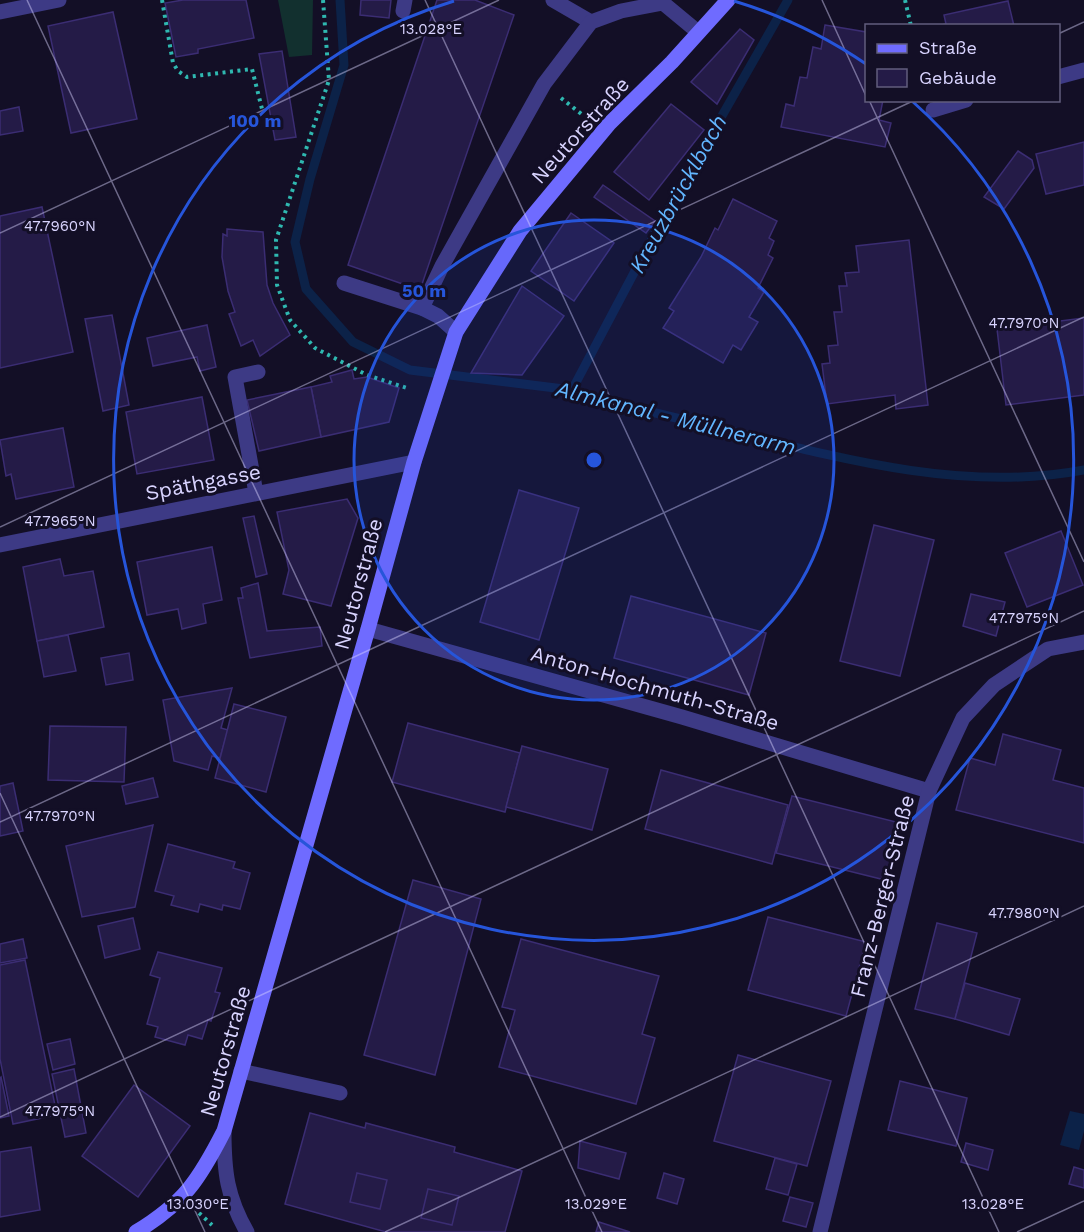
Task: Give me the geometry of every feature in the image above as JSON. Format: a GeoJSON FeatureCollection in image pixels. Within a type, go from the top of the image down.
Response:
{"type":"FeatureCollection","features":[{"type":"Feature","properties":{"kind":"street"},"geometry":{"type":"LineString","coordinates":[[0,12],[58,0]]}},
{"type":"Feature","properties":{"kind":"street"},"geometry":{"type":"LineString","coordinates":[[553,0],[591,22]]}},
{"type":"Feature","properties":{"kind":"street","name":"Neutorstraße"},"geometry":{"type":"LineString","coordinates":[[136,1232],[158,1219],[201,1176],[224,1131],[414,462],[446,357],[456,332],[520,231],[609,123],[672,62],[728,0]]}},
{"type":"Feature","properties":{"kind":"street"},"geometry":{"type":"LineString","coordinates":[[422,308],[448,256],[544,84],[591,22],[621,11],[664,1],[698,32]]}},
{"type":"Feature","properties":{"kind":"street"},"geometry":{"type":"LineString","coordinates":[[1060,77],[1084,70]]}},
{"type":"Feature","properties":{"kind":"street"},"geometry":{"type":"LineString","coordinates":[[933,110],[959,102]]}},
{"type":"Feature","properties":{"kind":"street"},"geometry":{"type":"LineString","coordinates":[[344,283],[422,308],[438,316],[456,332]]}},
{"type":"Feature","properties":{"kind":"street"},"geometry":{"type":"LineString","coordinates":[[256,493],[234,377],[258,372]]}},
{"type":"Feature","properties":{"kind":"street","name":"Späthgasse"},"geometry":{"type":"LineString","coordinates":[[0,545],[414,462]]}},
{"type":"Feature","properties":{"kind":"street","name":"Anton-Hochmuth-Straße"},"geometry":{"type":"LineString","coordinates":[[368,629],[682,717],[929,791]]}},
{"type":"Feature","properties":{"kind":"street","name":"Franz-Berger-Straße"},"geometry":{"type":"LineString","coordinates":[[820,1232],[929,791],[963,718],[994,685],[1048,650],[1084,642]]}},
{"type":"Feature","properties":{"kind":"street"},"geometry":{"type":"LineString","coordinates":[[241,1071],[340,1093]]}},
{"type":"Feature","properties":{"kind":"street"},"geometry":{"type":"LineString","coordinates":[[224,1131],[224,1173],[233,1207],[247,1232]]}},
{"type":"Feature","properties":{"kind":"path"},"geometry":{"type":"LineString","coordinates":[[162,0],[173,63],[178,71],[188,77],[252,69],[263,113]]}},
{"type":"Feature","properties":{"kind":"path"},"geometry":{"type":"LineString","coordinates":[[323,0],[329,80],[276,240],[278,285],[290,320],[315,348],[367,375],[410,389]]}},
{"type":"Feature","properties":{"kind":"path"},"geometry":{"type":"LineString","coordinates":[[905,0],[911,24]]}},
{"type":"Feature","properties":{"kind":"path"},"geometry":{"type":"LineString","coordinates":[[198,1212],[212,1225]]}},
{"type":"Feature","properties":{"kind":"green space"},"geometry":{"type":"Polygon","coordinates":[[[278,0],[313,0],[312,55],[289,57],[278,0]]]}},
{"type":"Feature","properties":{"kind":"water"},"geometry":{"type":"Polygon","coordinates":[[[1070,1111],[1084,1114],[1084,1131],[1079,1150],[1060,1145],[1070,1111]]]}},
{"type":"Feature","properties":{"kind":"building"},"geometry":{"type":"Polygon","coordinates":[[[183,0],[246,0],[254,38],[198,49],[198,53],[176,57],[165,3],[183,0]]]}},
{"type":"Feature","properties":{"kind":"building"},"geometry":{"type":"Polygon","coordinates":[[[361,0],[391,0],[389,18],[360,15],[361,0]]]}},
{"type":"Feature","properties":{"kind":"building"},"geometry":{"type":"Polygon","coordinates":[[[437,0],[475,0],[514,15],[420,290],[348,265],[437,0]]]}},
{"type":"Feature","properties":{"kind":"building"},"geometry":{"type":"Polygon","coordinates":[[[1008,1],[1014,24],[946,24],[944,15],[1008,1]]]}},
{"type":"Feature","properties":{"kind":"building"},"geometry":{"type":"Polygon","coordinates":[[[113,12],[137,119],[71,133],[48,26],[113,12]]]}},
{"type":"Feature","properties":{"kind":"building"},"geometry":{"type":"Polygon","coordinates":[[[825,25],[865,32],[865,102],[883,102],[879,120],[891,123],[885,147],[781,127],[786,104],[794,106],[800,77],[807,78],[813,47],[821,49],[825,25]]]}},
{"type":"Feature","properties":{"kind":"building"},"geometry":{"type":"Polygon","coordinates":[[[740,29],[754,40],[717,104],[691,82],[740,29]]]}},
{"type":"Feature","properties":{"kind":"building"},"geometry":{"type":"Polygon","coordinates":[[[282,51],[296,137],[275,140],[259,54],[282,51]]]}},
{"type":"Feature","properties":{"kind":"building"},"geometry":{"type":"Polygon","coordinates":[[[671,104],[704,130],[649,200],[614,172],[671,104]]]}},
{"type":"Feature","properties":{"kind":"building"},"geometry":{"type":"Polygon","coordinates":[[[19,107],[23,131],[0,135],[0,111],[19,107]]]}},
{"type":"Feature","properties":{"kind":"building"},"geometry":{"type":"Polygon","coordinates":[[[1084,142],[1084,185],[1046,194],[1036,154],[1084,142]]]}},
{"type":"Feature","properties":{"kind":"building"},"geometry":{"type":"Polygon","coordinates":[[[1018,151],[1032,160],[1034,168],[1004,209],[984,197],[1018,151]]]}},
{"type":"Feature","properties":{"kind":"building"},"geometry":{"type":"Polygon","coordinates":[[[603,185],[655,221],[646,233],[594,197],[603,185]]]}},
{"type":"Feature","properties":{"kind":"building"},"geometry":{"type":"Polygon","coordinates":[[[733,199],[777,221],[769,238],[774,241],[768,255],[773,258],[758,288],[764,292],[749,317],[758,322],[741,350],[733,345],[723,363],[663,328],[674,311],[669,308],[701,257],[715,228],[718,230],[733,199]]]}},
{"type":"Feature","properties":{"kind":"building"},"geometry":{"type":"Polygon","coordinates":[[[42,207],[73,352],[0,368],[0,216],[42,207]]]}},
{"type":"Feature","properties":{"kind":"building"},"geometry":{"type":"Polygon","coordinates":[[[571,213],[614,243],[574,301],[531,271],[571,213]]]}},
{"type":"Feature","properties":{"kind":"building"},"geometry":{"type":"Polygon","coordinates":[[[227,229],[263,232],[267,285],[273,303],[290,335],[260,356],[253,340],[241,346],[229,314],[235,312],[228,291],[222,257],[223,234],[227,236],[227,229]]]}},
{"type":"Feature","properties":{"kind":"building"},"geometry":{"type":"Polygon","coordinates":[[[909,240],[928,405],[896,409],[895,395],[827,404],[822,364],[830,363],[828,346],[838,345],[834,312],[842,312],[839,286],[847,286],[845,273],[859,272],[856,246],[909,240]]]}},
{"type":"Feature","properties":{"kind":"building"},"geometry":{"type":"Polygon","coordinates":[[[522,286],[564,316],[522,375],[471,373],[522,286]]]}},
{"type":"Feature","properties":{"kind":"building"},"geometry":{"type":"Polygon","coordinates":[[[112,315],[129,405],[103,411],[85,319],[112,315]]]}},
{"type":"Feature","properties":{"kind":"building"},"geometry":{"type":"Polygon","coordinates":[[[1084,318],[1084,395],[1006,405],[997,329],[1084,318]]]}},
{"type":"Feature","properties":{"kind":"building"},"geometry":{"type":"Polygon","coordinates":[[[207,325],[216,367],[200,371],[197,357],[153,366],[147,338],[207,325]]]}},
{"type":"Feature","properties":{"kind":"building"},"geometry":{"type":"Polygon","coordinates":[[[352,370],[354,379],[367,377],[399,388],[389,422],[321,437],[311,387],[332,382],[330,376],[352,370]]]}},
{"type":"Feature","properties":{"kind":"building"},"geometry":{"type":"Polygon","coordinates":[[[311,387],[321,437],[259,451],[247,400],[311,387]]]}},
{"type":"Feature","properties":{"kind":"building"},"geometry":{"type":"Polygon","coordinates":[[[202,397],[214,460],[137,474],[126,412],[202,397]]]}},
{"type":"Feature","properties":{"kind":"building"},"geometry":{"type":"Polygon","coordinates":[[[63,428],[74,487],[16,499],[11,474],[6,476],[0,440],[63,428]]]}},
{"type":"Feature","properties":{"kind":"building"},"geometry":{"type":"Polygon","coordinates":[[[519,490],[579,508],[539,640],[480,622],[519,490]]]}},
{"type":"Feature","properties":{"kind":"building"},"geometry":{"type":"Polygon","coordinates":[[[347,499],[358,518],[331,606],[283,594],[289,570],[277,512],[347,499]]]}},
{"type":"Feature","properties":{"kind":"building"},"geometry":{"type":"Polygon","coordinates":[[[254,516],[267,574],[256,577],[243,518],[254,516]]]}},
{"type":"Feature","properties":{"kind":"building"},"geometry":{"type":"Polygon","coordinates":[[[874,525],[934,540],[900,676],[840,661],[874,525]]]}},
{"type":"Feature","properties":{"kind":"building"},"geometry":{"type":"Polygon","coordinates":[[[1061,531],[1083,585],[1027,607],[1005,553],[1061,531]]]}},
{"type":"Feature","properties":{"kind":"building"},"geometry":{"type":"Polygon","coordinates":[[[212,547],[222,600],[203,604],[206,623],[182,629],[178,609],[147,615],[137,562],[212,547]]]}},
{"type":"Feature","properties":{"kind":"building"},"geometry":{"type":"Polygon","coordinates":[[[60,559],[64,576],[93,571],[104,627],[37,641],[23,567],[60,559]]]}},
{"type":"Feature","properties":{"kind":"building"},"geometry":{"type":"Polygon","coordinates":[[[258,583],[267,631],[320,627],[322,646],[250,658],[238,598],[243,598],[241,588],[258,583]]]}},
{"type":"Feature","properties":{"kind":"building"},"geometry":{"type":"Polygon","coordinates":[[[971,594],[1005,602],[996,636],[963,626],[971,594]]]}},
{"type":"Feature","properties":{"kind":"building"},"geometry":{"type":"Polygon","coordinates":[[[631,596],[766,633],[749,695],[614,658],[631,596]]]}},
{"type":"Feature","properties":{"kind":"building"},"geometry":{"type":"Polygon","coordinates":[[[68,635],[76,671],[44,677],[37,641],[68,635]]]}},
{"type":"Feature","properties":{"kind":"building"},"geometry":{"type":"Polygon","coordinates":[[[129,653],[133,680],[106,685],[101,658],[129,653]]]}},
{"type":"Feature","properties":{"kind":"building"},"geometry":{"type":"Polygon","coordinates":[[[232,688],[221,728],[228,730],[220,758],[212,756],[208,770],[174,761],[163,700],[232,688]]]}},
{"type":"Feature","properties":{"kind":"building"},"geometry":{"type":"Polygon","coordinates":[[[234,704],[286,717],[266,792],[215,778],[234,704]]]}},
{"type":"Feature","properties":{"kind":"building"},"geometry":{"type":"Polygon","coordinates":[[[408,723],[520,753],[505,812],[392,782],[408,723]]]}},
{"type":"Feature","properties":{"kind":"building"},"geometry":{"type":"Polygon","coordinates":[[[50,726],[126,727],[124,782],[48,780],[50,726]]]}},
{"type":"Feature","properties":{"kind":"building"},"geometry":{"type":"Polygon","coordinates":[[[1003,734],[1061,750],[1053,780],[1084,788],[1084,843],[956,810],[970,758],[995,765],[1003,734]]]}},
{"type":"Feature","properties":{"kind":"building"},"geometry":{"type":"Polygon","coordinates":[[[522,746],[608,769],[592,830],[506,807],[522,746]]]}},
{"type":"Feature","properties":{"kind":"building"},"geometry":{"type":"Polygon","coordinates":[[[661,770],[788,805],[772,864],[645,829],[661,770]]]}},
{"type":"Feature","properties":{"kind":"building"},"geometry":{"type":"Polygon","coordinates":[[[153,778],[158,797],[126,804],[122,786],[153,778]]]}},
{"type":"Feature","properties":{"kind":"building"},"geometry":{"type":"Polygon","coordinates":[[[13,783],[23,831],[0,836],[0,786],[13,783]]]}},
{"type":"Feature","properties":{"kind":"building"},"geometry":{"type":"Polygon","coordinates":[[[792,796],[900,823],[885,880],[776,853],[792,796]]]}},
{"type":"Feature","properties":{"kind":"building"},"geometry":{"type":"Polygon","coordinates":[[[153,825],[135,907],[82,917],[66,846],[153,825]]]}},
{"type":"Feature","properties":{"kind":"building"},"geometry":{"type":"Polygon","coordinates":[[[168,844],[235,862],[233,868],[250,873],[240,909],[223,905],[222,910],[200,904],[198,912],[171,905],[174,896],[155,891],[168,844]]]}},
{"type":"Feature","properties":{"kind":"building"},"geometry":{"type":"Polygon","coordinates":[[[413,880],[481,899],[435,1075],[364,1055],[413,880]]]}},
{"type":"Feature","properties":{"kind":"building"},"geometry":{"type":"Polygon","coordinates":[[[768,917],[866,942],[846,1016],[748,990],[768,917]]]}},
{"type":"Feature","properties":{"kind":"building"},"geometry":{"type":"Polygon","coordinates":[[[133,918],[140,949],[105,958],[98,926],[133,918]]]}},
{"type":"Feature","properties":{"kind":"building"},"geometry":{"type":"Polygon","coordinates":[[[937,923],[977,933],[955,1019],[915,1009],[937,923]]]}},
{"type":"Feature","properties":{"kind":"building"},"geometry":{"type":"Polygon","coordinates":[[[23,939],[27,958],[0,963],[0,944],[23,939]]]}},
{"type":"Feature","properties":{"kind":"building"},"geometry":{"type":"Polygon","coordinates":[[[521,939],[659,976],[642,1034],[655,1038],[636,1104],[499,1067],[515,1010],[502,1007],[521,939]]]}},
{"type":"Feature","properties":{"kind":"building"},"geometry":{"type":"Polygon","coordinates":[[[158,952],[222,968],[215,992],[220,993],[211,1021],[208,1020],[202,1039],[188,1035],[185,1045],[155,1037],[158,1027],[147,1024],[160,978],[150,975],[158,952]]]}},
{"type":"Feature","properties":{"kind":"building"},"geometry":{"type":"Polygon","coordinates":[[[25,960],[57,1115],[13,1124],[0,1059],[0,965],[25,960]]]}},
{"type":"Feature","properties":{"kind":"building"},"geometry":{"type":"Polygon","coordinates":[[[965,983],[1020,999],[1009,1035],[955,1019],[965,983]]]}},
{"type":"Feature","properties":{"kind":"building"},"geometry":{"type":"Polygon","coordinates":[[[70,1039],[75,1064],[53,1070],[47,1044],[70,1039]]]}},
{"type":"Feature","properties":{"kind":"building"},"geometry":{"type":"Polygon","coordinates":[[[738,1055],[831,1081],[807,1166],[714,1141],[738,1055]]]}},
{"type":"Feature","properties":{"kind":"building"},"geometry":{"type":"Polygon","coordinates":[[[74,1069],[86,1133],[65,1137],[52,1074],[74,1069]]]}},
{"type":"Feature","properties":{"kind":"building"},"geometry":{"type":"Polygon","coordinates":[[[0,1078],[9,1116],[0,1118],[0,1078]]]}},
{"type":"Feature","properties":{"kind":"building"},"geometry":{"type":"Polygon","coordinates":[[[900,1081],[967,1098],[956,1146],[888,1130],[900,1081]]]}},
{"type":"Feature","properties":{"kind":"building"},"geometry":{"type":"Polygon","coordinates":[[[134,1085],[190,1126],[138,1197],[82,1156],[134,1085]]]}},
{"type":"Feature","properties":{"kind":"building"},"geometry":{"type":"Polygon","coordinates":[[[310,1113],[365,1128],[366,1123],[455,1147],[454,1152],[522,1171],[505,1232],[386,1232],[285,1204],[310,1113]]]}},
{"type":"Feature","properties":{"kind":"building"},"geometry":{"type":"Polygon","coordinates":[[[580,1141],[626,1153],[619,1179],[578,1168],[580,1141]]]}},
{"type":"Feature","properties":{"kind":"building"},"geometry":{"type":"Polygon","coordinates":[[[966,1143],[993,1150],[988,1170],[961,1162],[966,1143]]]}},
{"type":"Feature","properties":{"kind":"building"},"geometry":{"type":"Polygon","coordinates":[[[31,1147],[40,1210],[0,1217],[0,1152],[31,1147]]]}},
{"type":"Feature","properties":{"kind":"building"},"geometry":{"type":"Polygon","coordinates":[[[775,1158],[797,1164],[788,1195],[766,1189],[775,1158]]]}},
{"type":"Feature","properties":{"kind":"building"},"geometry":{"type":"Polygon","coordinates":[[[1074,1167],[1084,1170],[1084,1188],[1069,1184],[1074,1167]]]}},
{"type":"Feature","properties":{"kind":"building"},"geometry":{"type":"Polygon","coordinates":[[[357,1173],[387,1180],[380,1209],[350,1202],[357,1173]]]}},
{"type":"Feature","properties":{"kind":"building"},"geometry":{"type":"Polygon","coordinates":[[[664,1173],[684,1179],[677,1204],[657,1198],[664,1173]]]}},
{"type":"Feature","properties":{"kind":"building"},"geometry":{"type":"Polygon","coordinates":[[[428,1189],[459,1196],[452,1225],[421,1218],[428,1189]]]}},
{"type":"Feature","properties":{"kind":"building"},"geometry":{"type":"Polygon","coordinates":[[[790,1197],[813,1203],[806,1227],[783,1221],[790,1197]]]}},
{"type":"Feature","properties":{"kind":"building"},"geometry":{"type":"Polygon","coordinates":[[[599,1222],[630,1232],[596,1232],[599,1222]]]}},
{"type":"Feature","properties":{"kind":"waterway","name":"Almkanal - Müllnerarm"},"geometry":{"type":"LineString","coordinates":[[340,0],[344,65],[310,179],[295,242],[306,289],[353,342],[410,370],[572,390],[589,397],[866,463],[954,475],[997,477],[1041,476],[1084,470]]}},
{"type":"Feature","properties":{"kind":"waterway","name":"Kreuzbrücklbach"},"geometry":{"type":"LineString","coordinates":[[572,390],[654,235],[788,0]]}}]}
